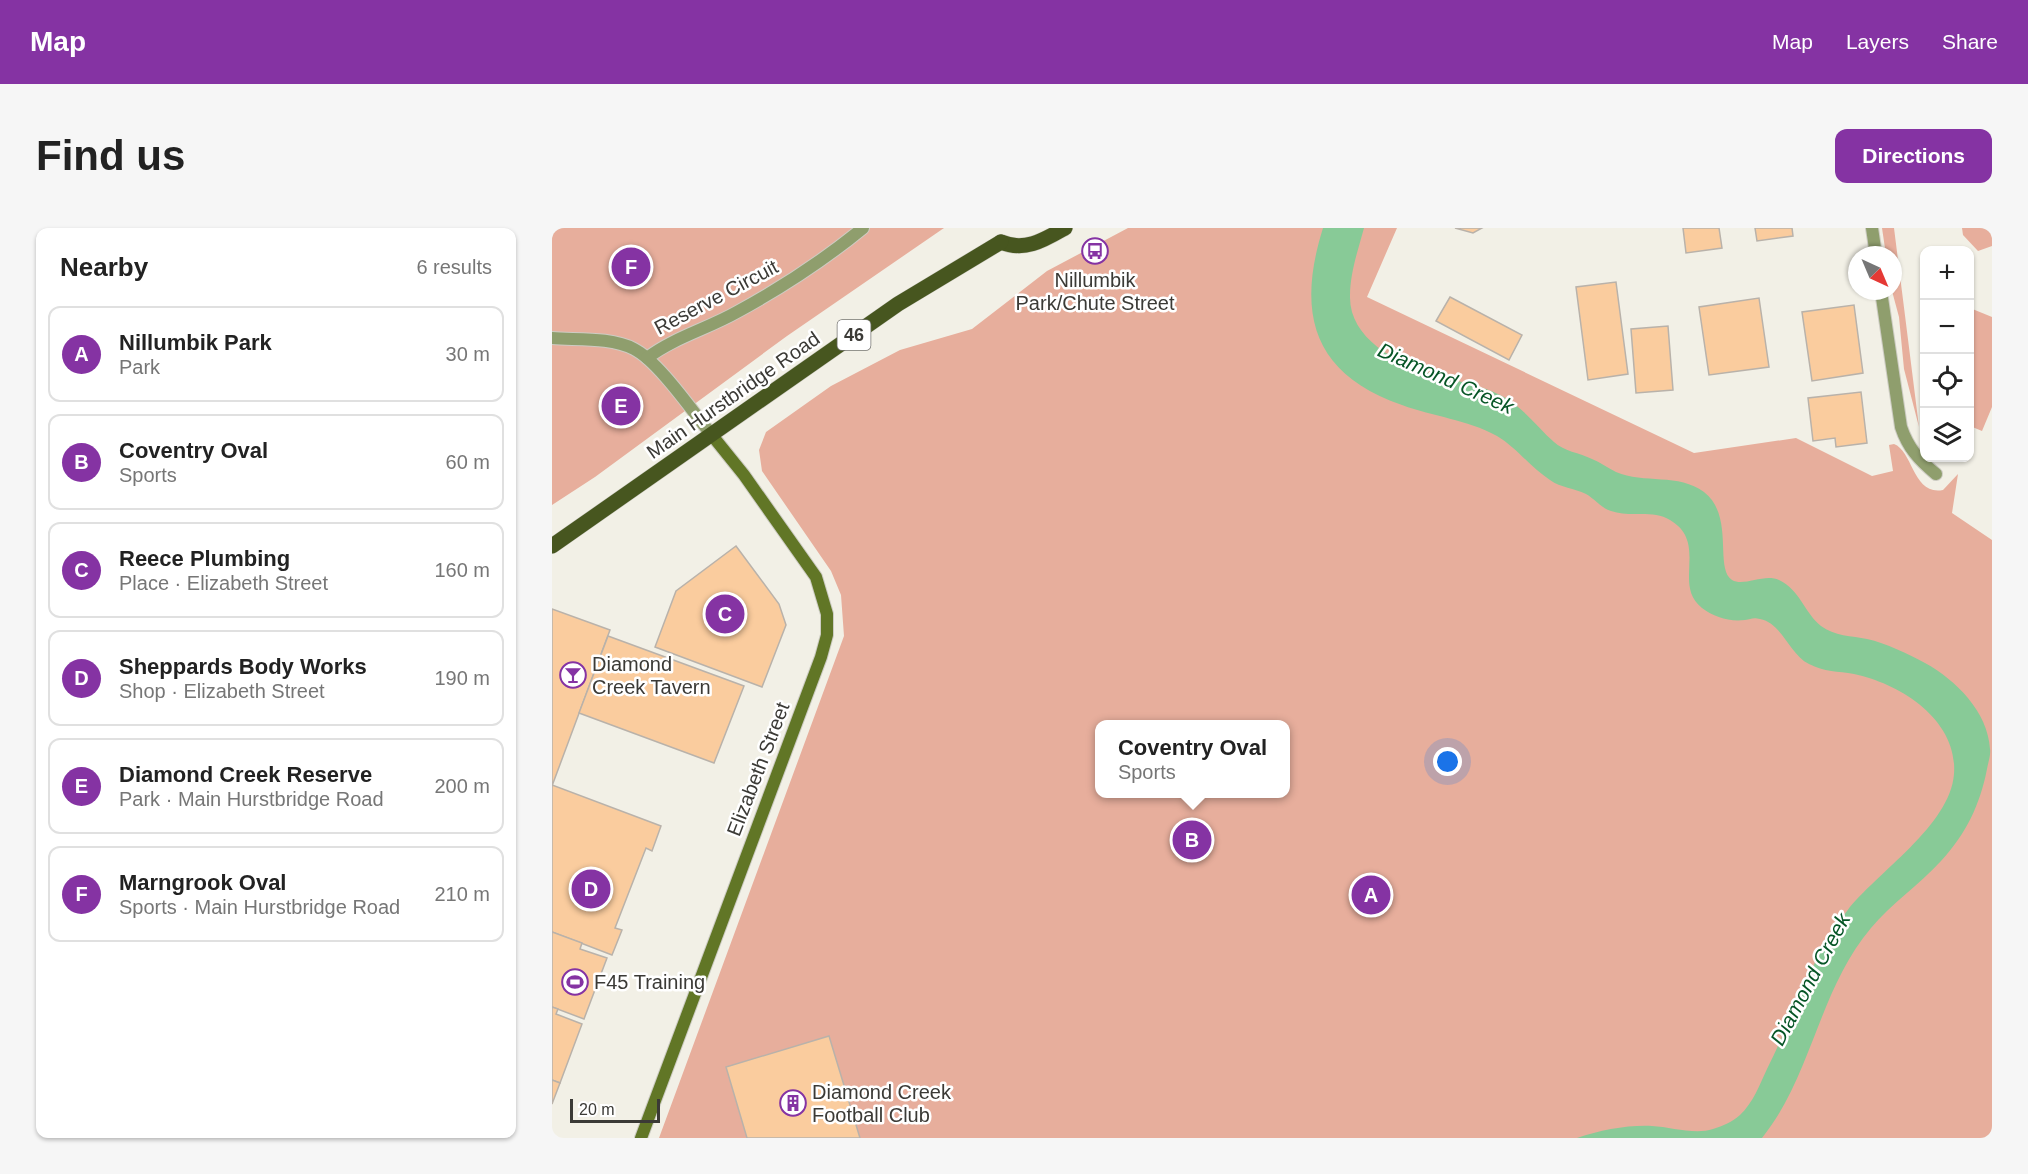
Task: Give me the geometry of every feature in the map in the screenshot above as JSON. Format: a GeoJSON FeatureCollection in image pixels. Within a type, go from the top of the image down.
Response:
{"type":"FeatureCollection","features":[{"type":"Feature","properties":{"kind":"main road","name":"Main Hurstbridge Road"},"geometry":{"type":"LineString","coordinates":[[552,546],[1000,235],[1012,246],[1025,246],[1040,242],[1065,228]]}},
{"type":"Feature","properties":{"kind":"street","name":"Reserve Circuit"},"geometry":{"type":"LineString","coordinates":[[647,358],[673,340],[746,307],[795,277],[863,228]]}},
{"type":"Feature","properties":{"kind":"street"},"geometry":{"type":"LineString","coordinates":[[1872,228],[1875,246]]}},
{"type":"Feature","properties":{"kind":"street"},"geometry":{"type":"LineString","coordinates":[[1882,300],[1901,427],[1906,442],[1916,458],[1936,474]]}},
{"type":"Feature","properties":{"kind":"street","name":"Reserve Circuit"},"geometry":{"type":"LineString","coordinates":[[552,338],[621,344],[635,349],[647,358],[711,434]]}},
{"type":"Feature","properties":{"kind":"street","name":"Elizabeth Street"},"geometry":{"type":"LineString","coordinates":[[641,1138],[821,657],[827,635],[827,614],[816,577],[744,475],[711,434]]}},
{"type":"Feature","properties":{"kind":"shaded area"},"geometry":{"type":"Polygon","coordinates":[[[552,228],[944,228],[787,336],[595,477],[552,505],[552,228]]]}},
{"type":"Feature","properties":{"kind":"shaded area"},"geometry":{"type":"Polygon","coordinates":[[[1128,228],[1397,228],[1367,297],[1694,453],[1796,438],[1872,476],[1893,471],[1889,445],[1894,444],[1905,455],[1919,480],[1933,490],[1943,490],[1958,474],[1952,513],[1992,540],[1992,1138],[659,1138],[844,636],[841,595],[831,571],[762,471],[759,450],[766,432],[831,386],[900,350],[972,329],[1047,271],[1128,228]]]}},
{"type":"Feature","properties":{"kind":"shaded area"},"geometry":{"type":"Polygon","coordinates":[[[1882,228],[1894,228],[1896,246],[1885,246],[1882,228]]]}},
{"type":"Feature","properties":{"kind":"shaded area"},"geometry":{"type":"Polygon","coordinates":[[[1962,228],[1992,228],[1992,246],[1978,251],[1963,235],[1962,228]]]}},
{"type":"Feature","properties":{"kind":"shaded area"},"geometry":{"type":"Polygon","coordinates":[[[1902,292],[1919,427],[1904,369],[1899,317],[1894,300],[1902,300],[1902,292]]]}},
{"type":"Feature","properties":{"kind":"shaded area"},"geometry":{"type":"Polygon","coordinates":[[[1974,310],[1992,317],[1992,407],[1982,431],[1974,428],[1974,310]]]}},
{"type":"Feature","properties":{"kind":"water","name":"Diamond Creek"},"geometry":{"type":"Polygon","coordinates":[[[1323,228],[1364,228],[1353,270],[1350,296],[1357,324],[1376,346],[1416,368],[1484,388],[1502,396],[1523,411],[1558,445],[1595,460],[1616,472],[1638,478],[1673,480],[1694,486],[1704,492],[1713,502],[1719,514],[1724,565],[1732,580],[1742,582],[1773,578],[1779,580],[1792,589],[1815,620],[1826,629],[1837,634],[1882,643],[1937,670],[1968,698],[1983,722],[1988,735],[1990,754],[1980,795],[1965,830],[1941,861],[1879,919],[1853,952],[1827,1005],[1793,1088],[1779,1114],[1762,1138],[1577,1138],[1605,1130],[1633,1126],[1706,1131],[1727,1123],[1745,1110],[1759,1087],[1813,968],[1834,929],[1860,896],[1910,847],[1940,812],[1949,793],[1954,774],[1953,755],[1947,737],[1937,721],[1923,708],[1890,686],[1854,674],[1826,670],[1809,664],[1768,622],[1756,618],[1728,619],[1702,608],[1694,599],[1690,588],[1687,540],[1681,529],[1670,520],[1656,515],[1626,514],[1607,510],[1586,494],[1550,480],[1497,436],[1462,422],[1402,405],[1372,392],[1348,376],[1331,358],[1319,337],[1313,314],[1311,288],[1323,228]]]}},
{"type":"Feature","properties":{"kind":"building"},"geometry":{"type":"Polygon","coordinates":[[[1455,228],[1482,228],[1473,233],[1455,228]]]}},
{"type":"Feature","properties":{"kind":"building"},"geometry":{"type":"Polygon","coordinates":[[[1683,228],[1719,228],[1722,248],[1686,253],[1683,228]]]}},
{"type":"Feature","properties":{"kind":"building"},"geometry":{"type":"Polygon","coordinates":[[[1755,228],[1792,228],[1793,236],[1757,241],[1755,228]]]}},
{"type":"Feature","properties":{"kind":"building"},"geometry":{"type":"Polygon","coordinates":[[[1616,282],[1628,374],[1588,380],[1576,287],[1616,282]]]}},
{"type":"Feature","properties":{"kind":"building"},"geometry":{"type":"Polygon","coordinates":[[[1450,297],[1522,335],[1509,360],[1436,321],[1450,297]]]}},
{"type":"Feature","properties":{"kind":"building"},"geometry":{"type":"Polygon","coordinates":[[[1759,298],[1769,367],[1709,375],[1699,307],[1759,298]]]}},
{"type":"Feature","properties":{"kind":"building"},"geometry":{"type":"Polygon","coordinates":[[[1854,305],[1863,373],[1812,381],[1802,312],[1854,305]]]}},
{"type":"Feature","properties":{"kind":"building"},"geometry":{"type":"Polygon","coordinates":[[[1668,326],[1673,390],[1636,393],[1631,329],[1668,326]]]}},
{"type":"Feature","properties":{"kind":"building"},"geometry":{"type":"Polygon","coordinates":[[[1861,392],[1867,443],[1836,447],[1835,438],[1813,441],[1808,398],[1861,392]]]}},
{"type":"Feature","properties":{"kind":"building"},"geometry":{"type":"Polygon","coordinates":[[[736,546],[779,604],[786,625],[762,687],[655,647],[676,591],[736,546]]]}},
{"type":"Feature","properties":{"kind":"building","name":"Diamond Creek Tavern"},"geometry":{"type":"Polygon","coordinates":[[[552,609],[610,630],[552,786],[552,609]]]}},
{"type":"Feature","properties":{"kind":"building"},"geometry":{"type":"Polygon","coordinates":[[[608,636],[744,686],[714,763],[579,713],[608,636]]]}},
{"type":"Feature","properties":{"kind":"building"},"geometry":{"type":"Polygon","coordinates":[[[552,785],[661,826],[652,851],[646,848],[615,928],[622,930],[612,955],[552,932],[552,785]]]}},
{"type":"Feature","properties":{"kind":"building","name":"F45 Training"},"geometry":{"type":"Polygon","coordinates":[[[552,932],[582,943],[580,949],[607,958],[584,1019],[552,1007],[552,932]]]}},
{"type":"Feature","properties":{"kind":"building"},"geometry":{"type":"Polygon","coordinates":[[[552,1007],[558,1009],[556,1014],[582,1024],[560,1083],[552,1080],[552,1007]]]}},
{"type":"Feature","properties":{"kind":"building","name":"Diamond Creek Football Club"},"geometry":{"type":"Polygon","coordinates":[[[829,1036],[860,1138],[747,1138],[726,1067],[829,1036]]]}},
{"type":"Feature","properties":{"kind":"building"},"geometry":{"type":"Polygon","coordinates":[[[552,1080],[560,1083],[552,1104],[552,1080]]]}},
{"type":"Feature","properties":{"kind":"place","name":"Nillumbik Park/Chute Street"},"geometry":{"type":"Point","coordinates":[1095,251]}},
{"type":"Feature","properties":{"kind":"place","name":"Marngrook Oval"},"geometry":{"type":"Point","coordinates":[631,267]}},
{"type":"Feature","properties":{"kind":"place","name":"Diamond Creek Reserve"},"geometry":{"type":"Point","coordinates":[621,406]}},
{"type":"Feature","properties":{"kind":"place","name":"Reece Plumbing"},"geometry":{"type":"Point","coordinates":[725,614]}},
{"type":"Feature","properties":{"kind":"place","name":"Diamond Creek Tavern"},"geometry":{"type":"Point","coordinates":[573,675]}},
{"type":"Feature","properties":{"kind":"place","name":"Coventry Oval"},"geometry":{"type":"Point","coordinates":[1192,840]}},
{"type":"Feature","properties":{"kind":"place","name":"Sheppards Body Works"},"geometry":{"type":"Point","coordinates":[591,889]}},
{"type":"Feature","properties":{"kind":"place","name":"Nillumbik Park"},"geometry":{"type":"Point","coordinates":[1371,895]}},
{"type":"Feature","properties":{"kind":"place","name":"F45 Training"},"geometry":{"type":"Point","coordinates":[575,982]}},
{"type":"Feature","properties":{"kind":"place","name":"Diamond Creek Football Club"},"geometry":{"type":"Point","coordinates":[793,1103]}}]}
